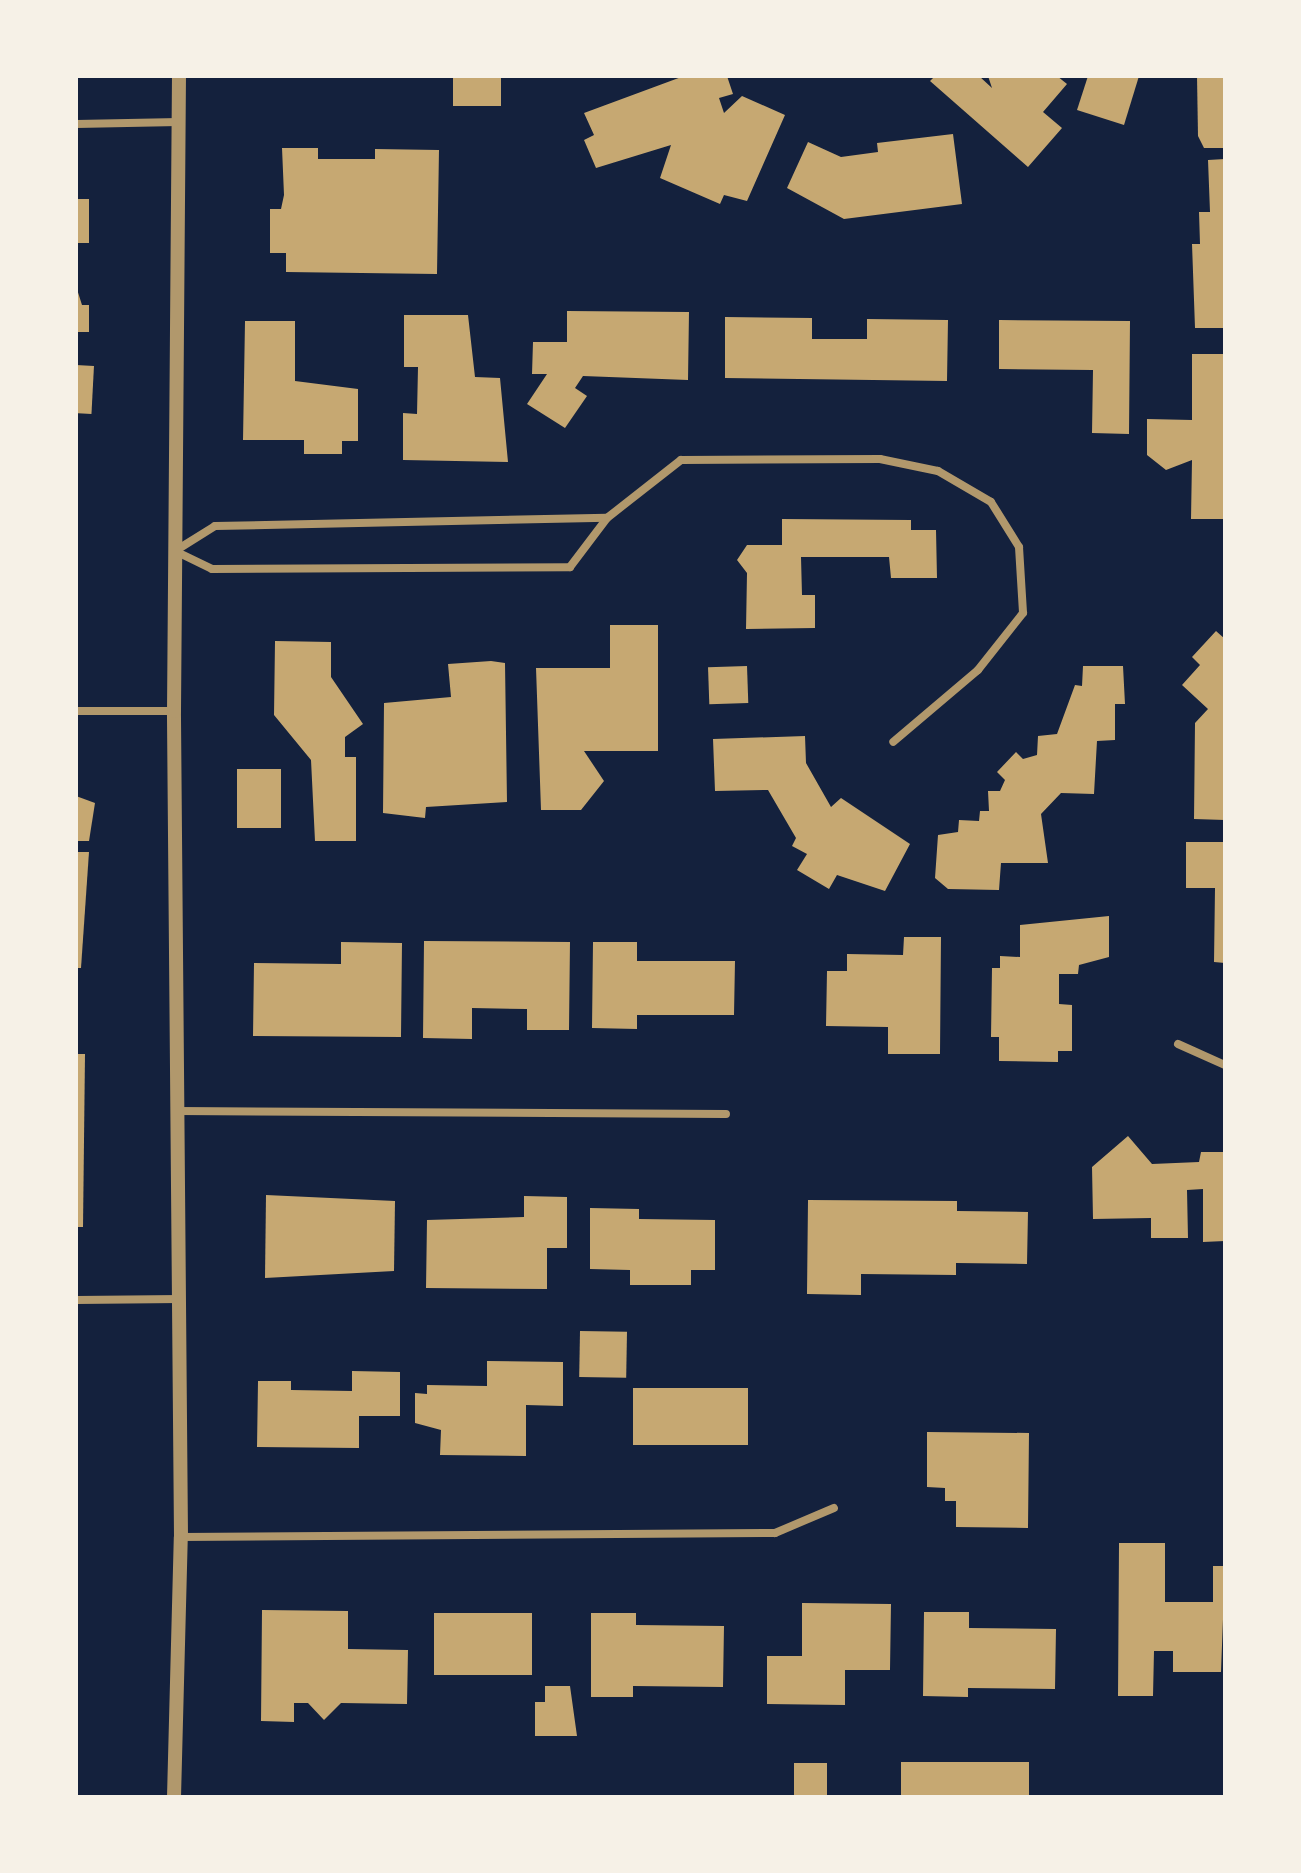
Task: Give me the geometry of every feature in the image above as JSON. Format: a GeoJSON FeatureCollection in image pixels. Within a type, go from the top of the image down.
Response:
{"type":"FeatureCollection","features":[{"type":"Feature","properties":{"kind":"street"},"geometry":{"type":"LineString","coordinates":[[174,1797],[181,1537],[174,711],[179,76]]}},
{"type":"Feature","properties":{"kind":"street"},"geometry":{"type":"LineString","coordinates":[[76,124],[179,122]]}},
{"type":"Feature","properties":{"kind":"street"},"geometry":{"type":"LineString","coordinates":[[175,551],[212,569],[570,567],[607,518],[681,460],[880,459],[938,471],[991,502],[1019,547],[1023,613],[978,670],[893,742]]}},
{"type":"Feature","properties":{"kind":"street"},"geometry":{"type":"LineString","coordinates":[[175,551],[215,526],[607,518]]}},
{"type":"Feature","properties":{"kind":"street"},"geometry":{"type":"LineString","coordinates":[[76,711],[174,711]]}},
{"type":"Feature","properties":{"kind":"street"},"geometry":{"type":"LineString","coordinates":[[1178,1044],[1225,1065]]}},
{"type":"Feature","properties":{"kind":"street"},"geometry":{"type":"LineString","coordinates":[[178,1111],[726,1114]]}},
{"type":"Feature","properties":{"kind":"street"},"geometry":{"type":"LineString","coordinates":[[76,1300],[180,1299]]}},
{"type":"Feature","properties":{"kind":"street"},"geometry":{"type":"LineString","coordinates":[[181,1537],[775,1533],[834,1508]]}},
{"type":"Feature","properties":{"kind":"building"},"geometry":{"type":"Polygon","coordinates":[[[453,76],[501,76],[501,106],[453,106],[453,76]]]}},
{"type":"Feature","properties":{"kind":"building"},"geometry":{"type":"Polygon","coordinates":[[[684,76],[727,76],[733,94],[719,98],[724,113],[742,96],[785,115],[747,201],[724,195],[720,204],[660,178],[671,145],[596,168],[584,140],[594,135],[584,113],[684,76]]]}},
{"type":"Feature","properties":{"kind":"building"},"geometry":{"type":"Polygon","coordinates":[[[935,76],[979,76],[992,88],[988,76],[1057,76],[1067,84],[1043,112],[1062,128],[1028,167],[930,81],[935,76]]]}},
{"type":"Feature","properties":{"kind":"building"},"geometry":{"type":"Polygon","coordinates":[[[1088,76],[1139,76],[1124,125],[1077,110],[1088,76]]]}},
{"type":"Feature","properties":{"kind":"building"},"geometry":{"type":"Polygon","coordinates":[[[1197,76],[1225,76],[1225,148],[1204,148],[1198,136],[1197,76]]]}},
{"type":"Feature","properties":{"kind":"building"},"geometry":{"type":"Polygon","coordinates":[[[953,134],[962,204],[844,219],[787,188],[808,142],[841,157],[878,152],[877,143],[953,134]]]}},
{"type":"Feature","properties":{"kind":"building"},"geometry":{"type":"Polygon","coordinates":[[[282,148],[318,148],[318,159],[375,159],[375,149],[439,150],[437,274],[286,272],[286,253],[270,253],[270,209],[281,209],[284,195],[282,148]]]}},
{"type":"Feature","properties":{"kind":"building"},"geometry":{"type":"Polygon","coordinates":[[[1225,159],[1225,328],[1195,328],[1192,244],[1200,244],[1199,212],[1210,212],[1208,160],[1225,159]]]}},
{"type":"Feature","properties":{"kind":"building"},"geometry":{"type":"Polygon","coordinates":[[[76,199],[89,199],[89,243],[76,243],[76,199]]]}},
{"type":"Feature","properties":{"kind":"building"},"geometry":{"type":"Polygon","coordinates":[[[76,286],[82,305],[89,305],[89,332],[76,332],[76,286]]]}},
{"type":"Feature","properties":{"kind":"building"},"geometry":{"type":"Polygon","coordinates":[[[567,311],[689,312],[688,380],[583,376],[575,388],[587,396],[565,428],[527,404],[547,374],[532,374],[533,342],[567,342],[567,311]]]}},
{"type":"Feature","properties":{"kind":"building"},"geometry":{"type":"Polygon","coordinates":[[[404,315],[468,315],[475,377],[500,378],[508,462],[403,460],[403,413],[417,414],[418,367],[404,367],[404,315]]]}},
{"type":"Feature","properties":{"kind":"building"},"geometry":{"type":"Polygon","coordinates":[[[725,317],[812,318],[812,339],[867,339],[867,319],[948,320],[947,381],[725,378],[725,317]]]}},
{"type":"Feature","properties":{"kind":"building"},"geometry":{"type":"Polygon","coordinates":[[[999,320],[1130,321],[1129,434],[1092,433],[1093,370],[999,369],[999,320]]]}},
{"type":"Feature","properties":{"kind":"building"},"geometry":{"type":"Polygon","coordinates":[[[245,321],[295,321],[295,381],[358,389],[358,441],[342,441],[342,454],[304,454],[304,440],[243,440],[245,321]]]}},
{"type":"Feature","properties":{"kind":"building"},"geometry":{"type":"Polygon","coordinates":[[[1192,354],[1225,354],[1225,519],[1191,519],[1192,460],[1166,470],[1147,455],[1147,419],[1192,420],[1192,354]]]}},
{"type":"Feature","properties":{"kind":"building"},"geometry":{"type":"Polygon","coordinates":[[[76,365],[94,366],[91,414],[76,413],[76,365]]]}},
{"type":"Feature","properties":{"kind":"building"},"geometry":{"type":"Polygon","coordinates":[[[782,519],[911,520],[911,530],[936,530],[937,578],[891,578],[889,557],[801,557],[802,595],[815,595],[815,628],[746,629],[747,573],[737,560],[747,545],[782,545],[782,519]]]}},
{"type":"Feature","properties":{"kind":"building"},"geometry":{"type":"Polygon","coordinates":[[[610,625],[658,625],[658,751],[584,751],[604,781],[581,810],[541,810],[536,668],[610,668],[610,625]]]}},
{"type":"Feature","properties":{"kind":"building"},"geometry":{"type":"Polygon","coordinates":[[[1216,631],[1225,639],[1225,820],[1194,819],[1195,723],[1208,709],[1182,685],[1200,665],[1192,657],[1216,631]]]}},
{"type":"Feature","properties":{"kind":"building"},"geometry":{"type":"Polygon","coordinates":[[[275,641],[331,642],[331,677],[363,724],[345,737],[345,757],[356,757],[356,841],[315,841],[311,760],[274,715],[275,641]]]}},
{"type":"Feature","properties":{"kind":"building"},"geometry":{"type":"Polygon","coordinates":[[[505,663],[507,802],[426,807],[425,818],[383,813],[384,703],[451,697],[448,664],[505,663]]]}},
{"type":"Feature","properties":{"kind":"building"},"geometry":{"type":"Polygon","coordinates":[[[747,666],[748,703],[709,704],[708,667],[747,666]]]}},
{"type":"Feature","properties":{"kind":"building"},"geometry":{"type":"Polygon","coordinates":[[[1083,666],[1123,666],[1125,704],[1115,704],[1115,740],[1097,741],[1094,794],[1061,793],[1041,814],[1048,863],[1001,863],[999,890],[948,889],[935,878],[938,835],[958,832],[959,820],[979,821],[980,811],[989,811],[988,791],[1000,791],[1005,780],[997,772],[1016,752],[1023,759],[1037,755],[1038,736],[1057,734],[1075,685],[1082,686],[1083,666]]]}},
{"type":"Feature","properties":{"kind":"building"},"geometry":{"type":"Polygon","coordinates":[[[805,736],[806,763],[831,807],[841,798],[910,844],[885,891],[837,875],[829,889],[797,870],[807,854],[792,846],[796,838],[768,790],[715,791],[713,739],[805,736]]]}},
{"type":"Feature","properties":{"kind":"building"},"geometry":{"type":"Polygon","coordinates":[[[237,769],[281,769],[281,828],[237,828],[237,769]]]}},
{"type":"Feature","properties":{"kind":"building"},"geometry":{"type":"Polygon","coordinates":[[[76,796],[95,803],[89,841],[76,841],[76,796]]]}},
{"type":"Feature","properties":{"kind":"building"},"geometry":{"type":"Polygon","coordinates":[[[1186,842],[1225,842],[1225,963],[1214,962],[1215,888],[1186,888],[1186,842]]]}},
{"type":"Feature","properties":{"kind":"building"},"geometry":{"type":"Polygon","coordinates":[[[76,852],[89,852],[81,968],[76,968],[76,852]]]}},
{"type":"Feature","properties":{"kind":"building"},"geometry":{"type":"Polygon","coordinates":[[[1109,916],[1109,957],[1079,965],[1078,974],[1059,974],[1059,1004],[1072,1005],[1072,1051],[1058,1051],[1058,1062],[999,1061],[999,1037],[991,1037],[992,968],[1000,968],[1000,956],[1020,957],[1020,925],[1109,916]]]}},
{"type":"Feature","properties":{"kind":"building"},"geometry":{"type":"Polygon","coordinates":[[[904,937],[941,937],[940,1054],[888,1054],[888,1027],[826,1026],[827,971],[847,971],[847,954],[903,955],[904,937]]]}},
{"type":"Feature","properties":{"kind":"building"},"geometry":{"type":"Polygon","coordinates":[[[424,941],[570,942],[569,1030],[527,1030],[527,1009],[472,1008],[472,1039],[423,1038],[424,941]]]}},
{"type":"Feature","properties":{"kind":"building"},"geometry":{"type":"Polygon","coordinates":[[[341,942],[402,943],[401,1037],[253,1036],[254,963],[341,964],[341,942]]]}},
{"type":"Feature","properties":{"kind":"building"},"geometry":{"type":"Polygon","coordinates":[[[593,942],[637,942],[637,961],[735,961],[734,1015],[637,1015],[637,1029],[592,1028],[593,942]]]}},
{"type":"Feature","properties":{"kind":"building"},"geometry":{"type":"Polygon","coordinates":[[[76,1054],[85,1054],[83,1227],[76,1227],[76,1054]]]}},
{"type":"Feature","properties":{"kind":"building"},"geometry":{"type":"Polygon","coordinates":[[[1128,1136],[1152,1164],[1199,1162],[1201,1152],[1225,1152],[1225,1241],[1203,1242],[1203,1189],[1187,1190],[1188,1238],[1151,1238],[1151,1218],[1093,1219],[1092,1167],[1128,1136]]]}},
{"type":"Feature","properties":{"kind":"building"},"geometry":{"type":"Polygon","coordinates":[[[266,1195],[395,1201],[394,1271],[265,1278],[266,1195]]]}},
{"type":"Feature","properties":{"kind":"building"},"geometry":{"type":"Polygon","coordinates":[[[524,1196],[567,1197],[567,1248],[547,1248],[547,1289],[426,1288],[427,1220],[524,1217],[524,1196]]]}},
{"type":"Feature","properties":{"kind":"building"},"geometry":{"type":"Polygon","coordinates":[[[808,1200],[957,1201],[957,1211],[1028,1212],[1027,1264],[956,1263],[956,1275],[861,1274],[861,1295],[807,1294],[808,1200]]]}},
{"type":"Feature","properties":{"kind":"building"},"geometry":{"type":"Polygon","coordinates":[[[590,1208],[639,1209],[639,1219],[715,1220],[715,1270],[691,1270],[691,1285],[630,1285],[630,1270],[590,1269],[590,1208]]]}},
{"type":"Feature","properties":{"kind":"building"},"geometry":{"type":"Polygon","coordinates":[[[580,1331],[627,1332],[626,1378],[579,1377],[580,1331]]]}},
{"type":"Feature","properties":{"kind":"building"},"geometry":{"type":"Polygon","coordinates":[[[487,1361],[563,1362],[563,1406],[526,1405],[526,1456],[440,1455],[441,1430],[415,1423],[415,1393],[427,1394],[427,1385],[487,1386],[487,1361]]]}},
{"type":"Feature","properties":{"kind":"building"},"geometry":{"type":"Polygon","coordinates":[[[352,1371],[400,1372],[400,1416],[359,1416],[359,1448],[257,1447],[258,1381],[291,1381],[291,1390],[352,1391],[352,1371]]]}},
{"type":"Feature","properties":{"kind":"building"},"geometry":{"type":"Polygon","coordinates":[[[633,1388],[748,1388],[748,1445],[633,1445],[633,1388]]]}},
{"type":"Feature","properties":{"kind":"building"},"geometry":{"type":"Polygon","coordinates":[[[927,1432],[1029,1433],[1028,1528],[956,1527],[956,1501],[945,1501],[945,1488],[927,1487],[927,1432]]]}},
{"type":"Feature","properties":{"kind":"building"},"geometry":{"type":"Polygon","coordinates":[[[1119,1543],[1165,1543],[1165,1602],[1213,1602],[1213,1566],[1225,1566],[1221,1672],[1173,1672],[1173,1651],[1154,1651],[1153,1696],[1118,1696],[1119,1543]]]}},
{"type":"Feature","properties":{"kind":"building"},"geometry":{"type":"Polygon","coordinates":[[[802,1603],[891,1604],[890,1670],[845,1670],[845,1705],[767,1704],[767,1656],[802,1656],[802,1603]]]}},
{"type":"Feature","properties":{"kind":"building"},"geometry":{"type":"Polygon","coordinates":[[[262,1610],[348,1611],[348,1649],[408,1650],[407,1704],[341,1703],[324,1720],[308,1703],[294,1703],[294,1722],[261,1721],[262,1610]]]}},
{"type":"Feature","properties":{"kind":"building"},"geometry":{"type":"Polygon","coordinates":[[[924,1612],[969,1612],[969,1628],[1056,1629],[1055,1689],[968,1688],[968,1697],[923,1696],[924,1612]]]}},
{"type":"Feature","properties":{"kind":"building"},"geometry":{"type":"Polygon","coordinates":[[[434,1613],[532,1613],[532,1675],[434,1675],[434,1613]]]}},
{"type":"Feature","properties":{"kind":"building"},"geometry":{"type":"Polygon","coordinates":[[[591,1613],[636,1613],[636,1625],[724,1626],[723,1687],[633,1686],[633,1697],[591,1697],[591,1613]]]}},
{"type":"Feature","properties":{"kind":"building"},"geometry":{"type":"Polygon","coordinates":[[[545,1686],[570,1686],[577,1736],[535,1736],[535,1702],[545,1702],[545,1686]]]}},
{"type":"Feature","properties":{"kind":"building"},"geometry":{"type":"Polygon","coordinates":[[[901,1762],[1029,1762],[1029,1797],[901,1797],[901,1762]]]}},
{"type":"Feature","properties":{"kind":"building"},"geometry":{"type":"Polygon","coordinates":[[[794,1763],[827,1763],[827,1797],[794,1797],[794,1763]]]}}]}
